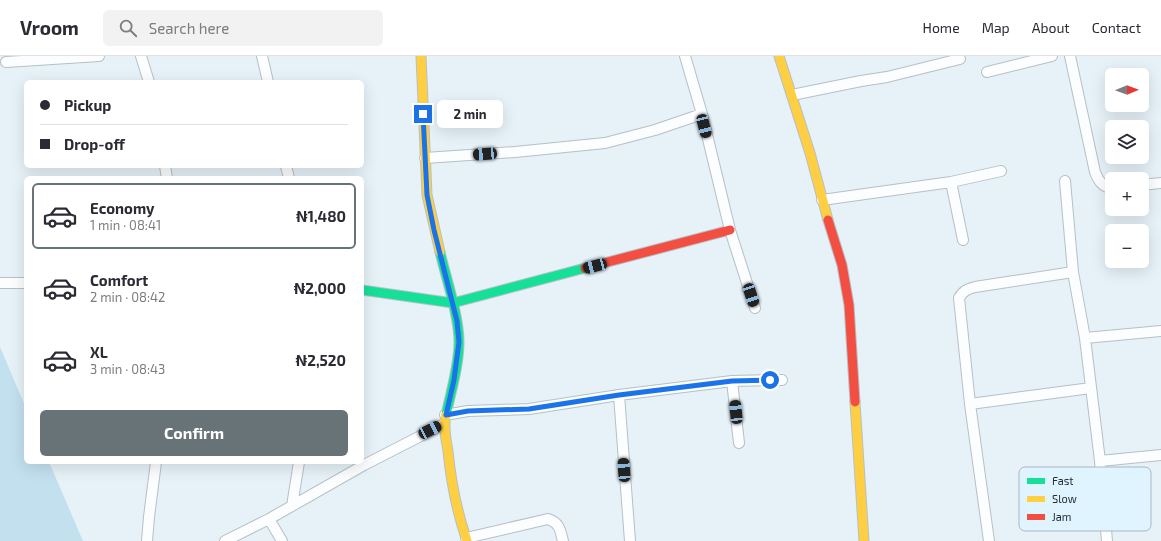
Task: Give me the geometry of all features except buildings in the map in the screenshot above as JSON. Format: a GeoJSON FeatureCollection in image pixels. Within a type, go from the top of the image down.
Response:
{"type":"FeatureCollection","features":[{"type":"Feature","properties":{"kind":"street"},"geometry":{"type":"LineString","coordinates":[[6,62],[99,56]]}},
{"type":"Feature","properties":{"kind":"street"},"geometry":{"type":"LineString","coordinates":[[141,56],[148,80]]}},
{"type":"Feature","properties":{"kind":"street"},"geometry":{"type":"LineString","coordinates":[[262,56],[268,80]]}},
{"type":"Feature","properties":{"kind":"street"},"geometry":{"type":"LineString","coordinates":[[421,56],[427,195],[457,321],[459,342],[454,380],[445,419],[451,478],[466,540],[548,519],[554,521],[560,528],[563,541]]}},
{"type":"Feature","properties":{"kind":"street"},"geometry":{"type":"LineString","coordinates":[[685,56],[702,114],[730,230],[755,308]]}},
{"type":"Feature","properties":{"kind":"street"},"geometry":{"type":"LineString","coordinates":[[779,56],[810,153],[822,200],[842,265],[849,305],[864,541]]}},
{"type":"Feature","properties":{"kind":"street"},"geometry":{"type":"LineString","coordinates":[[987,72],[1052,56]]}},
{"type":"Feature","properties":{"kind":"street"},"geometry":{"type":"LineString","coordinates":[[1070,56],[1095,172],[1100,183],[1105,186]]}},
{"type":"Feature","properties":{"kind":"street"},"geometry":{"type":"LineString","coordinates":[[792,94],[861,80],[887,77],[960,58]]}},
{"type":"Feature","properties":{"kind":"street"},"geometry":{"type":"LineString","coordinates":[[425,158],[515,152],[605,142],[655,130],[702,114]]}},
{"type":"Feature","properties":{"kind":"street"},"geometry":{"type":"LineString","coordinates":[[822,200],[951,182],[1001,171]]}},
{"type":"Feature","properties":{"kind":"street"},"geometry":{"type":"LineString","coordinates":[[1065,181],[1073,272],[1085,338],[1101,467]]}},
{"type":"Feature","properties":{"kind":"street"},"geometry":{"type":"LineString","coordinates":[[951,182],[963,240]]}},
{"type":"Feature","properties":{"kind":"street"},"geometry":{"type":"LineString","coordinates":[[1149,184],[1161,183]]}},
{"type":"Feature","properties":{"kind":"street"},"geometry":{"type":"LineString","coordinates":[[364,290],[453,303],[730,230]]}},
{"type":"Feature","properties":{"kind":"street"},"geometry":{"type":"LineString","coordinates":[[989,541],[970,404],[959,298],[966,289],[1073,272]]}},
{"type":"Feature","properties":{"kind":"street"},"geometry":{"type":"LineString","coordinates":[[0,283],[24,283]]}},
{"type":"Feature","properties":{"kind":"street"},"geometry":{"type":"LineString","coordinates":[[1085,338],[1161,331]]}},
{"type":"Feature","properties":{"kind":"street"},"geometry":{"type":"LineString","coordinates":[[225,541],[269,520],[445,419],[468,411],[529,409],[619,395],[732,381],[782,380]]}},
{"type":"Feature","properties":{"kind":"street"},"geometry":{"type":"LineString","coordinates":[[732,381],[739,443]]}},
{"type":"Feature","properties":{"kind":"street"},"geometry":{"type":"LineString","coordinates":[[970,404],[1091,388]]}},
{"type":"Feature","properties":{"kind":"street"},"geometry":{"type":"LineString","coordinates":[[619,395],[630,541]]}},
{"type":"Feature","properties":{"kind":"street"},"geometry":{"type":"LineString","coordinates":[[1100,461],[1161,455]]}},
{"type":"Feature","properties":{"kind":"street"},"geometry":{"type":"LineString","coordinates":[[147,541],[156,464]]}},
{"type":"Feature","properties":{"kind":"street"},"geometry":{"type":"LineString","coordinates":[[292,506],[299,464]]}},
{"type":"Feature","properties":{"kind":"street"},"geometry":{"type":"LineString","coordinates":[[269,520],[282,541]]}},
{"type":"Feature","properties":{"kind":"street"},"geometry":{"type":"LineString","coordinates":[[1106,531],[1107,541]]}},
{"type":"Feature","properties":{"kind":"shaded area"},"geometry":{"type":"Polygon","coordinates":[[[0,347],[24,403],[24,464],[50,464],[83,541],[0,541],[0,347]]]}},
{"type":"Feature","properties":{"kind":"traffic: fast"},"geometry":{"type":"LineString","coordinates":[[440,252],[455,309],[459,342],[456,369],[446,415]]}},
{"type":"Feature","properties":{"kind":"traffic: fast"},"geometry":{"type":"LineString","coordinates":[[364,290],[453,303],[585,268]]}},
{"type":"Feature","properties":{"kind":"traffic: slow"},"geometry":{"type":"LineString","coordinates":[[421,56],[427,195],[440,252]]}},
{"type":"Feature","properties":{"kind":"traffic: slow"},"geometry":{"type":"LineString","coordinates":[[779,56],[810,153],[828,220]]}},
{"type":"Feature","properties":{"kind":"traffic: slow"},"geometry":{"type":"LineString","coordinates":[[855,402],[864,541]]}},
{"type":"Feature","properties":{"kind":"traffic: slow"},"geometry":{"type":"LineString","coordinates":[[446,415],[445,433],[453,485],[457,508],[467,541]]}},
{"type":"Feature","properties":{"kind":"traffic: jam"},"geometry":{"type":"LineString","coordinates":[[828,220],[842,265],[849,305],[855,402]]}},
{"type":"Feature","properties":{"kind":"traffic: jam"},"geometry":{"type":"LineString","coordinates":[[585,268],[730,230]]}},
{"type":"Feature","properties":{"kind":"route"},"geometry":{"type":"LineString","coordinates":[[423,114],[427,195],[434,230],[457,321],[459,342],[454,380],[446,415],[468,411],[529,409],[619,395],[732,381],[770,380]]}}]}
